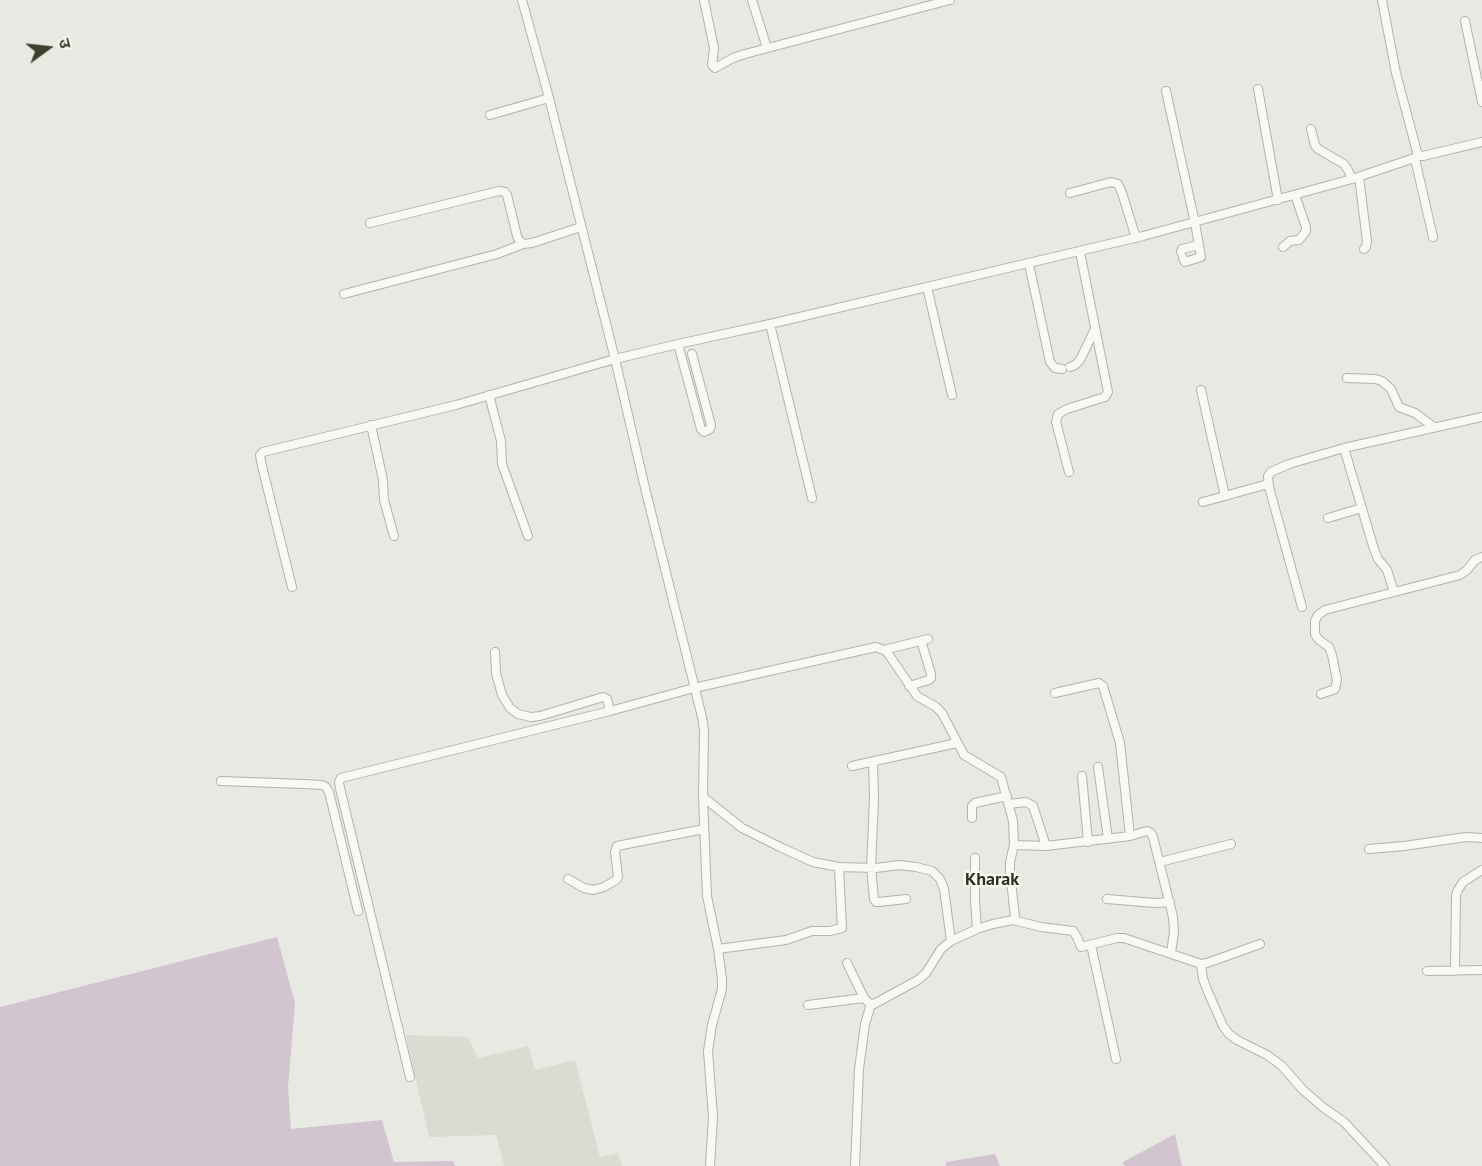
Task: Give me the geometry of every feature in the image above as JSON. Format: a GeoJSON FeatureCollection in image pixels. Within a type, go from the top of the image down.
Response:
{"type":"FeatureCollection","features":[{"type":"Feature","properties":{"kind":"street"},"geometry":{"type":"LineString","coordinates":[[522,0],[615,360],[702,717],[707,896],[718,949],[722,989],[712,1025],[708,1051],[713,1117],[710,1166]]}},
{"type":"Feature","properties":{"kind":"street"},"geometry":{"type":"LineString","coordinates":[[704,0],[714,48],[712,66],[716,67],[733,58],[766,48],[950,0]]}},
{"type":"Feature","properties":{"kind":"street"},"geometry":{"type":"LineString","coordinates":[[752,0],[766,48]]}},
{"type":"Feature","properties":{"kind":"street"},"geometry":{"type":"LineString","coordinates":[[1382,0],[1433,237]]}},
{"type":"Feature","properties":{"kind":"street"},"geometry":{"type":"LineString","coordinates":[[1465,21],[1482,102]]}},
{"type":"Feature","properties":{"kind":"street"},"geometry":{"type":"LineString","coordinates":[[1258,89],[1278,200]]}},
{"type":"Feature","properties":{"kind":"street"},"geometry":{"type":"LineString","coordinates":[[1166,91],[1195,223],[1199,245],[1201,258],[1185,262],[1182,249],[1199,245]]}},
{"type":"Feature","properties":{"kind":"street"},"geometry":{"type":"LineString","coordinates":[[490,115],[549,98]]}},
{"type":"Feature","properties":{"kind":"street"},"geometry":{"type":"LineString","coordinates":[[1311,129],[1318,149],[1344,164],[1355,178],[1367,241],[1364,249]]}},
{"type":"Feature","properties":{"kind":"street"},"geometry":{"type":"LineString","coordinates":[[292,587],[262,466],[261,453],[456,405],[678,344],[1029,264],[1195,223],[1355,178],[1417,157],[1482,142]]}},
{"type":"Feature","properties":{"kind":"street"},"geometry":{"type":"LineString","coordinates":[[1070,192],[1111,182],[1118,184],[1136,238]]}},
{"type":"Feature","properties":{"kind":"street"},"geometry":{"type":"LineString","coordinates":[[370,223],[502,191],[507,195],[517,236],[523,244]]}},
{"type":"Feature","properties":{"kind":"street"},"geometry":{"type":"LineString","coordinates":[[1283,247],[1290,241],[1299,240],[1306,231],[1295,195]]}},
{"type":"Feature","properties":{"kind":"street"},"geometry":{"type":"LineString","coordinates":[[344,294],[497,254],[581,227]]}},
{"type":"Feature","properties":{"kind":"street"},"geometry":{"type":"LineString","coordinates":[[1070,472],[1056,422],[1058,414],[1105,397],[1108,392],[1080,252]]}},
{"type":"Feature","properties":{"kind":"street"},"geometry":{"type":"LineString","coordinates":[[1029,264],[1050,362],[1055,369],[1066,368],[1080,360],[1096,329]]}},
{"type":"Feature","properties":{"kind":"street"},"geometry":{"type":"LineString","coordinates":[[927,287],[952,395]]}},
{"type":"Feature","properties":{"kind":"street"},"geometry":{"type":"LineString","coordinates":[[770,324],[812,498]]}},
{"type":"Feature","properties":{"kind":"street"},"geometry":{"type":"LineString","coordinates":[[678,344],[700,429],[704,432],[710,429],[711,424],[692,354]]}},
{"type":"Feature","properties":{"kind":"street"},"geometry":{"type":"LineString","coordinates":[[1347,378],[1382,381],[1391,389],[1399,407],[1415,413],[1434,428]]}},
{"type":"Feature","properties":{"kind":"street"},"geometry":{"type":"LineString","coordinates":[[1201,390],[1225,496]]}},
{"type":"Feature","properties":{"kind":"street"},"geometry":{"type":"LineString","coordinates":[[489,395],[501,441],[502,464],[528,536]]}},
{"type":"Feature","properties":{"kind":"street"},"geometry":{"type":"LineString","coordinates":[[1302,607],[1268,484],[1269,474],[1295,462],[1344,448],[1482,417]]}},
{"type":"Feature","properties":{"kind":"street"},"geometry":{"type":"LineString","coordinates":[[371,425],[383,480],[384,500],[394,536]]}},
{"type":"Feature","properties":{"kind":"street"},"geometry":{"type":"LineString","coordinates":[[1344,448],[1376,555],[1388,570],[1394,592]]}},
{"type":"Feature","properties":{"kind":"street"},"geometry":{"type":"LineString","coordinates":[[1203,502],[1268,484]]}},
{"type":"Feature","properties":{"kind":"street"},"geometry":{"type":"LineString","coordinates":[[1328,518],[1362,508]]}},
{"type":"Feature","properties":{"kind":"street"},"geometry":{"type":"LineString","coordinates":[[1321,694],[1333,690],[1337,683],[1329,648],[1315,634],[1315,621],[1318,615],[1325,610],[1460,575],[1475,560],[1482,557]]}},
{"type":"Feature","properties":{"kind":"street"},"geometry":{"type":"LineString","coordinates":[[884,650],[926,643],[931,678],[909,686]]}},
{"type":"Feature","properties":{"kind":"street"},"geometry":{"type":"LineString","coordinates":[[410,1077],[340,788],[340,780],[345,776],[694,688],[876,647],[884,650],[890,656],[919,698],[942,713],[966,757],[1000,776],[1014,821],[1014,845],[1010,866],[1015,913],[1013,920]]}},
{"type":"Feature","properties":{"kind":"street"},"geometry":{"type":"LineString","coordinates":[[495,652],[496,673],[500,689],[510,708],[518,714],[531,717],[540,716],[603,697],[607,699],[610,711]]}},
{"type":"Feature","properties":{"kind":"street"},"geometry":{"type":"LineString","coordinates":[[1055,693],[1098,683],[1103,686],[1120,743],[1130,836]]}},
{"type":"Feature","properties":{"kind":"street"},"geometry":{"type":"LineString","coordinates":[[852,766],[957,742]]}},
{"type":"Feature","properties":{"kind":"street"},"geometry":{"type":"LineString","coordinates":[[873,762],[871,868],[874,901],[906,899]]}},
{"type":"Feature","properties":{"kind":"street"},"geometry":{"type":"LineString","coordinates":[[1098,767],[1108,839]]}},
{"type":"Feature","properties":{"kind":"street"},"geometry":{"type":"LineString","coordinates":[[1082,776],[1088,842]]}},
{"type":"Feature","properties":{"kind":"street"},"geometry":{"type":"LineString","coordinates":[[221,781],[326,787],[358,911]]}},
{"type":"Feature","properties":{"kind":"street"},"geometry":{"type":"LineString","coordinates":[[703,797],[747,831],[819,863],[839,867],[871,868],[899,865],[916,867],[934,873],[942,882],[944,889],[951,941]]}},
{"type":"Feature","properties":{"kind":"street"},"geometry":{"type":"LineString","coordinates":[[972,818],[975,803],[1008,800],[1026,802],[1033,806],[1046,846]]}},
{"type":"Feature","properties":{"kind":"street"},"geometry":{"type":"LineString","coordinates":[[568,879],[593,890],[604,887],[618,878],[615,852],[617,846],[704,829]]}},
{"type":"Feature","properties":{"kind":"street"},"geometry":{"type":"LineString","coordinates":[[1014,845],[1046,846],[1130,836],[1147,831],[1151,833],[1173,917],[1174,932],[1171,953]]}},
{"type":"Feature","properties":{"kind":"street"},"geometry":{"type":"LineString","coordinates":[[1369,849],[1466,837],[1482,838]]}},
{"type":"Feature","properties":{"kind":"street"},"geometry":{"type":"LineString","coordinates":[[1160,862],[1231,844]]}},
{"type":"Feature","properties":{"kind":"street"},"geometry":{"type":"LineString","coordinates":[[975,858],[977,929]]}},
{"type":"Feature","properties":{"kind":"street"},"geometry":{"type":"LineString","coordinates":[[718,949],[786,940],[812,931],[831,931],[842,928],[839,867]]}},
{"type":"Feature","properties":{"kind":"street"},"geometry":{"type":"LineString","coordinates":[[1455,971],[1456,895],[1463,882],[1482,870]]}},
{"type":"Feature","properties":{"kind":"street"},"geometry":{"type":"LineString","coordinates":[[1107,898],[1170,903]]}},
{"type":"Feature","properties":{"kind":"street"},"geometry":{"type":"LineString","coordinates":[[808,1005],[868,1001],[874,1004],[918,980],[941,950],[951,941],[977,929],[1013,920],[1041,927],[1070,930],[1076,934],[1081,947],[1124,938],[1201,964],[1260,944]]}},
{"type":"Feature","properties":{"kind":"street"},"geometry":{"type":"LineString","coordinates":[[1091,945],[1116,1059]]}},
{"type":"Feature","properties":{"kind":"street"},"geometry":{"type":"LineString","coordinates":[[847,963],[868,1001],[859,1069],[855,1166]]}},
{"type":"Feature","properties":{"kind":"street"},"geometry":{"type":"LineString","coordinates":[[1201,964],[1203,979],[1221,1023],[1234,1039],[1267,1055],[1282,1066],[1303,1090],[1344,1122],[1385,1166]]}},
{"type":"Feature","properties":{"kind":"street"},"geometry":{"type":"LineString","coordinates":[[1427,971],[1482,970]]}},
{"type":"Feature","properties":{"kind":"shaded area"},"geometry":{"type":"Polygon","coordinates":[[[277,937],[295,1003],[288,1087],[291,1129],[382,1120],[394,1162],[453,1161],[455,1166],[0,1166],[0,1007],[277,937]]]}},
{"type":"Feature","properties":{"kind":"shaded area"},"geometry":{"type":"Polygon","coordinates":[[[406,1035],[468,1037],[478,1058],[529,1046],[535,1070],[575,1060],[600,1157],[618,1153],[622,1166],[504,1166],[496,1135],[429,1137],[406,1035]]]}},
{"type":"Feature","properties":{"kind":"shaded area"},"geometry":{"type":"Polygon","coordinates":[[[1175,1134],[1182,1166],[1124,1166],[1123,1162],[1175,1134]]]}},
{"type":"Feature","properties":{"kind":"shaded area"},"geometry":{"type":"Polygon","coordinates":[[[995,1154],[1000,1166],[946,1166],[946,1162],[995,1154]]]}},
{"type":"Feature","properties":{"kind":"district","name":"Kharak"},"geometry":{"type":"Point","coordinates":[992,880]}}]}
